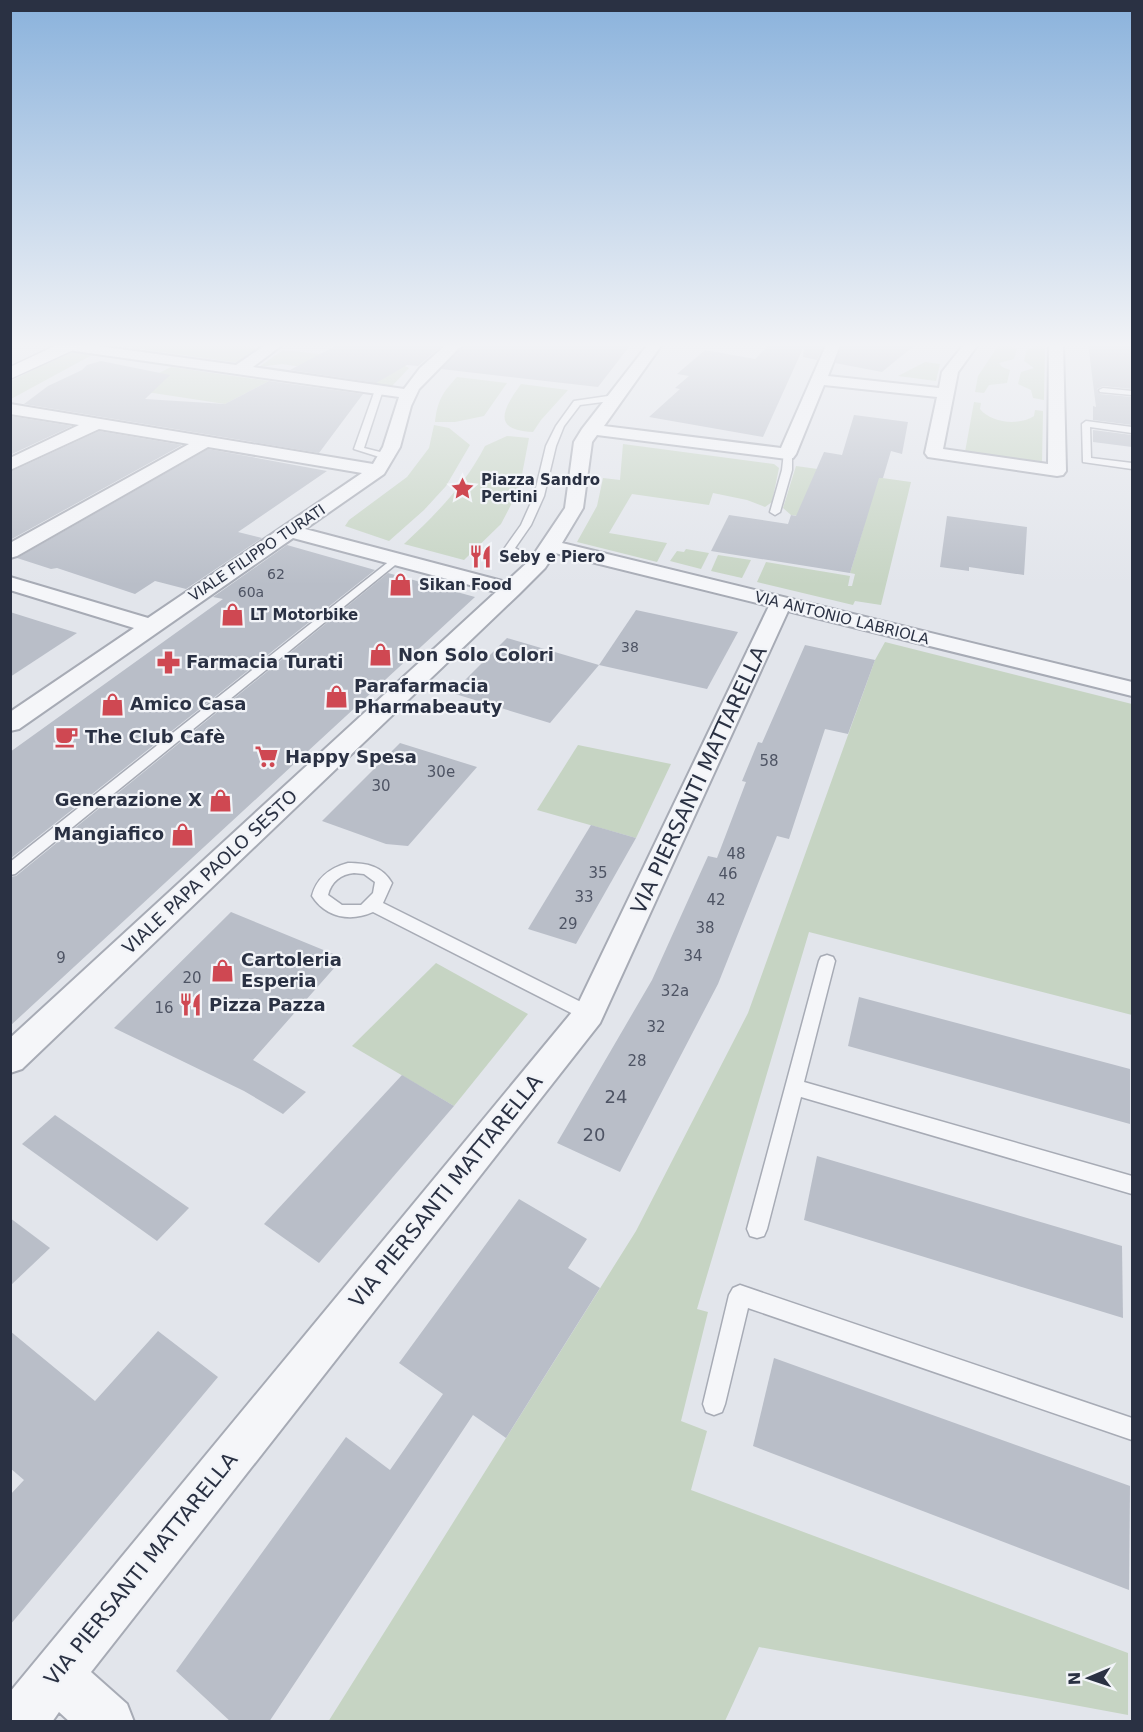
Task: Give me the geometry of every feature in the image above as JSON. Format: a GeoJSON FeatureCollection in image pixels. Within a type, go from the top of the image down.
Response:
{"type":"FeatureCollection","features":[{"type":"Feature","properties":{"kind":"street"},"geometry":{"type":"LineString","coordinates":[[10,465],[95,424]]}},
{"type":"Feature","properties":{"kind":"street"},"geometry":{"type":"LineString","coordinates":[[102,424],[206,441],[383,463],[400,424]]}},
{"type":"Feature","properties":{"kind":"street","name":"VIALE PAPA PAOLO SESTO"},"geometry":{"type":"LineString","coordinates":[[10,1059],[512,590],[545,555],[574,508],[583,442],[594,424]]}},
{"type":"Feature","properties":{"kind":"street"},"geometry":{"type":"LineString","coordinates":[[590,429],[787,454],[800,424]]}},
{"type":"Feature","properties":{"kind":"street"},"geometry":{"type":"LineString","coordinates":[[940,424],[934,453],[1057,471],[1057,424]]}},
{"type":"Feature","properties":{"kind":"street"},"geometry":{"type":"LineString","coordinates":[[10,552],[206,441]]}},
{"type":"Feature","properties":{"kind":"street","name":"VIALE FILIPPO TURATI"},"geometry":{"type":"LineString","coordinates":[[10,724],[289,531],[383,463]]}},
{"type":"Feature","properties":{"kind":"street"},"geometry":{"type":"LineString","coordinates":[[289,531],[512,590]]}},
{"type":"Feature","properties":{"kind":"street","name":"VIA ANTONIO LABRIOLA"},"geometry":{"type":"LineString","coordinates":[[545,555],[781,603],[1132,689]]}},
{"type":"Feature","properties":{"kind":"street"},"geometry":{"type":"LineString","coordinates":[[10,583],[150,626]]}},
{"type":"Feature","properties":{"kind":"street","name":"VIA PIERSANTI MATTARELLA"},"geometry":{"type":"LineString","coordinates":[[19,1722],[589,1014],[781,603]]}},
{"type":"Feature","properties":{"kind":"street"},"geometry":{"type":"LineString","coordinates":[[56,1675],[110,1722]]}},
{"type":"Feature","properties":{"kind":"lane"},"geometry":{"type":"LineString","coordinates":[[368,424],[359,449],[383,463]]}},
{"type":"Feature","properties":{"kind":"lane"},"geometry":{"type":"LineString","coordinates":[[545,555],[509,549],[526,525],[539,496],[551,446],[562,424]]}},
{"type":"Feature","properties":{"kind":"lane"},"geometry":{"type":"LineString","coordinates":[[1132,430],[1086,424],[1086,460],[1132,466]]}},
{"type":"Feature","properties":{"kind":"lane"},"geometry":{"type":"LineString","coordinates":[[775,512],[787,470],[787,454]]}},
{"type":"Feature","properties":{"kind":"lane"},"geometry":{"type":"LineString","coordinates":[[10,870],[396,559]]}},
{"type":"Feature","properties":{"kind":"lane"},"geometry":{"type":"LineString","coordinates":[[373,906],[589,1014]]}},
{"type":"Feature","properties":{"kind":"lane"},"geometry":{"type":"LineString","coordinates":[[757,1229],[827,961]]}},
{"type":"Feature","properties":{"kind":"lane"},"geometry":{"type":"LineString","coordinates":[[794,1087],[1132,1185]]}},
{"type":"Feature","properties":{"kind":"lane"},"geometry":{"type":"LineString","coordinates":[[714,1404],[740,1296],[1132,1429]]}},
{"type":"Feature","properties":{"kind":"green space"},"geometry":{"type":"Polygon","coordinates":[[[507,424],[538,424],[533,432],[511,427],[507,424]]]}},
{"type":"Feature","properties":{"kind":"green space"},"geometry":{"type":"Polygon","coordinates":[[[970,424],[1043,424],[1042,463],[965,452],[970,424]]]}},
{"type":"Feature","properties":{"kind":"green space"},"geometry":{"type":"Polygon","coordinates":[[[434,425],[449,428],[470,445],[446,486],[424,510],[389,541],[345,526],[349,520],[407,477],[429,448],[434,425]]]}},
{"type":"Feature","properties":{"kind":"green space"},"geometry":{"type":"Polygon","coordinates":[[[507,436],[529,438],[520,485],[501,524],[464,560],[404,544],[449,498],[468,474],[485,446],[507,436]]]}},
{"type":"Feature","properties":{"kind":"green space"},"geometry":{"type":"Polygon","coordinates":[[[623,444],[774,464],[779,468],[772,502],[765,507],[747,500],[713,493],[709,505],[632,494],[609,533],[667,543],[657,562],[577,542],[597,506],[603,478],[620,480],[623,444]]]}},
{"type":"Feature","properties":{"kind":"green space"},"geometry":{"type":"Polygon","coordinates":[[[796,466],[911,482],[881,605],[855,601],[853,605],[757,582],[766,562],[850,576],[848,586],[852,586],[855,574],[850,573],[864,526],[791,515],[783,508],[796,466]]]}},
{"type":"Feature","properties":{"kind":"green space"},"geometry":{"type":"Polygon","coordinates":[[[686,549],[709,553],[701,569],[670,561],[677,551],[684,552],[686,549]]]}},
{"type":"Feature","properties":{"kind":"green space"},"geometry":{"type":"Polygon","coordinates":[[[718,555],[751,560],[742,578],[711,571],[718,555]]]}},
{"type":"Feature","properties":{"kind":"green space"},"geometry":{"type":"Polygon","coordinates":[[[885,642],[1132,704],[1132,1015],[809,932],[697,1309],[708,1312],[681,1421],[707,1431],[691,1490],[1128,1653],[1128,1715],[759,1647],[725,1721],[328,1722],[636,1231],[748,1013],[875,660],[885,642]]]}},
{"type":"Feature","properties":{"kind":"green space"},"geometry":{"type":"Polygon","coordinates":[[[578,745],[671,764],[636,838],[537,810],[578,745]]]}},
{"type":"Feature","properties":{"kind":"green space"},"geometry":{"type":"Polygon","coordinates":[[[436,963],[528,1014],[454,1106],[352,1046],[436,963]]]}},
{"type":"Feature","properties":{"kind":"building"},"geometry":{"type":"Polygon","coordinates":[[[10,424],[72,426],[10,455],[10,424]]]}},
{"type":"Feature","properties":{"kind":"building"},"geometry":{"type":"Polygon","coordinates":[[[143,424],[341,424],[319,453],[143,424]]]}},
{"type":"Feature","properties":{"kind":"building"},"geometry":{"type":"Polygon","coordinates":[[[688,424],[769,424],[763,437],[688,424]]]}},
{"type":"Feature","properties":{"kind":"building"},"geometry":{"type":"Polygon","coordinates":[[[851,424],[908,424],[902,454],[891,451],[883,478],[879,478],[850,573],[711,551],[729,515],[788,524],[791,515],[796,516],[824,452],[842,455],[851,424]]]}},
{"type":"Feature","properties":{"kind":"building"},"geometry":{"type":"Polygon","coordinates":[[[1093,430],[1132,435],[1132,447],[1093,442],[1093,430]]]}},
{"type":"Feature","properties":{"kind":"building"},"geometry":{"type":"Polygon","coordinates":[[[99,431],[182,445],[10,540],[10,472],[99,431]]]}},
{"type":"Feature","properties":{"kind":"building"},"geometry":{"type":"Polygon","coordinates":[[[208,449],[327,471],[238,532],[262,538],[186,589],[155,581],[135,594],[57,568],[51,569],[17,558],[208,449]]]}},
{"type":"Feature","properties":{"kind":"building"},"geometry":{"type":"Polygon","coordinates":[[[947,516],[1027,527],[1024,575],[969,567],[969,571],[940,567],[947,516]]]}},
{"type":"Feature","properties":{"kind":"building"},"geometry":{"type":"Polygon","coordinates":[[[287,545],[375,570],[10,859],[10,752],[223,599],[213,597],[287,545]]]}},
{"type":"Feature","properties":{"kind":"building"},"geometry":{"type":"Polygon","coordinates":[[[388,573],[475,597],[10,1026],[10,877],[16,876],[388,573]]]}},
{"type":"Feature","properties":{"kind":"building"},"geometry":{"type":"Polygon","coordinates":[[[636,610],[738,632],[707,689],[599,665],[636,610]]]}},
{"type":"Feature","properties":{"kind":"building"},"geometry":{"type":"Polygon","coordinates":[[[10,612],[77,633],[10,677],[10,612]]]}},
{"type":"Feature","properties":{"kind":"building"},"geometry":{"type":"Polygon","coordinates":[[[507,638],[599,665],[550,723],[452,693],[507,638]]]}},
{"type":"Feature","properties":{"kind":"building"},"geometry":{"type":"Polygon","coordinates":[[[805,645],[875,660],[848,734],[825,729],[789,839],[777,836],[718,984],[620,1172],[557,1143],[652,980],[708,856],[717,858],[746,782],[742,781],[758,742],[762,743],[805,645]]]}},
{"type":"Feature","properties":{"kind":"building"},"geometry":{"type":"Polygon","coordinates":[[[400,743],[477,767],[408,846],[386,844],[322,821],[400,743]]]}},
{"type":"Feature","properties":{"kind":"building"},"geometry":{"type":"Polygon","coordinates":[[[591,825],[636,838],[576,944],[528,929],[591,825]]]}},
{"type":"Feature","properties":{"kind":"building"},"geometry":{"type":"Polygon","coordinates":[[[231,912],[343,958],[253,1060],[306,1092],[283,1114],[244,1091],[114,1028],[231,912]]]}},
{"type":"Feature","properties":{"kind":"building"},"geometry":{"type":"Polygon","coordinates":[[[859,997],[1130,1069],[1130,1124],[848,1046],[859,997]]]}},
{"type":"Feature","properties":{"kind":"building"},"geometry":{"type":"Polygon","coordinates":[[[402,1075],[454,1106],[319,1263],[264,1224],[402,1075]]]}},
{"type":"Feature","properties":{"kind":"building"},"geometry":{"type":"Polygon","coordinates":[[[55,1115],[189,1208],[157,1241],[22,1144],[55,1115]]]}},
{"type":"Feature","properties":{"kind":"building"},"geometry":{"type":"Polygon","coordinates":[[[817,1156],[1122,1246],[1123,1318],[804,1220],[817,1156]]]}},
{"type":"Feature","properties":{"kind":"building"},"geometry":{"type":"Polygon","coordinates":[[[519,1199],[587,1239],[568,1268],[600,1288],[506,1438],[473,1415],[269,1722],[231,1722],[176,1671],[346,1437],[390,1470],[443,1394],[399,1363],[519,1199]]]}},
{"type":"Feature","properties":{"kind":"building"},"geometry":{"type":"Polygon","coordinates":[[[10,1218],[50,1248],[10,1286],[10,1218]]]}},
{"type":"Feature","properties":{"kind":"building"},"geometry":{"type":"Polygon","coordinates":[[[10,1331],[95,1401],[158,1331],[218,1377],[10,1625],[10,1495],[24,1480],[10,1468],[10,1331]]]}},
{"type":"Feature","properties":{"kind":"building"},"geometry":{"type":"Polygon","coordinates":[[[774,1358],[1130,1486],[1129,1590],[753,1446],[774,1358]]]}},
{"type":"Feature","properties":{"kind":"place","name":"Piazza Sandro Pertini"},"geometry":{"type":"Point","coordinates":[463,489]}},
{"type":"Feature","properties":{"kind":"place","name":"Seby e Piero"},"geometry":{"type":"Point","coordinates":[481,557]}},
{"type":"Feature","properties":{"kind":"place","name":"Sikan Food"},"geometry":{"type":"Point","coordinates":[401,585]}},
{"type":"Feature","properties":{"kind":"place","name":"LT Motorbike"},"geometry":{"type":"Point","coordinates":[232,615]}},
{"type":"Feature","properties":{"kind":"place","name":"Non Solo Colori"},"geometry":{"type":"Point","coordinates":[380,655]}},
{"type":"Feature","properties":{"kind":"place","name":"Farmacia Turati"},"geometry":{"type":"Point","coordinates":[168,662]}},
{"type":"Feature","properties":{"kind":"place","name":"Parafarmacia Pharmabeauty"},"geometry":{"type":"Point","coordinates":[336,696]}},
{"type":"Feature","properties":{"kind":"place","name":"Amico Casa"},"geometry":{"type":"Point","coordinates":[112,704]}},
{"type":"Feature","properties":{"kind":"place","name":"The Club Cafè"},"geometry":{"type":"Point","coordinates":[67,737]}},
{"type":"Feature","properties":{"kind":"place","name":"Happy Spesa"},"geometry":{"type":"Point","coordinates":[267,757]}},
{"type":"Feature","properties":{"kind":"place","name":"Generazione X"},"geometry":{"type":"Point","coordinates":[220,800]}},
{"type":"Feature","properties":{"kind":"place","name":"Mangiafico"},"geometry":{"type":"Point","coordinates":[182,834]}},
{"type":"Feature","properties":{"kind":"place","name":"Cartoleria Esperia"},"geometry":{"type":"Point","coordinates":[223,970]}},
{"type":"Feature","properties":{"kind":"place","name":"Pizza Pazza"},"geometry":{"type":"Point","coordinates":[191,1005]}}]}
